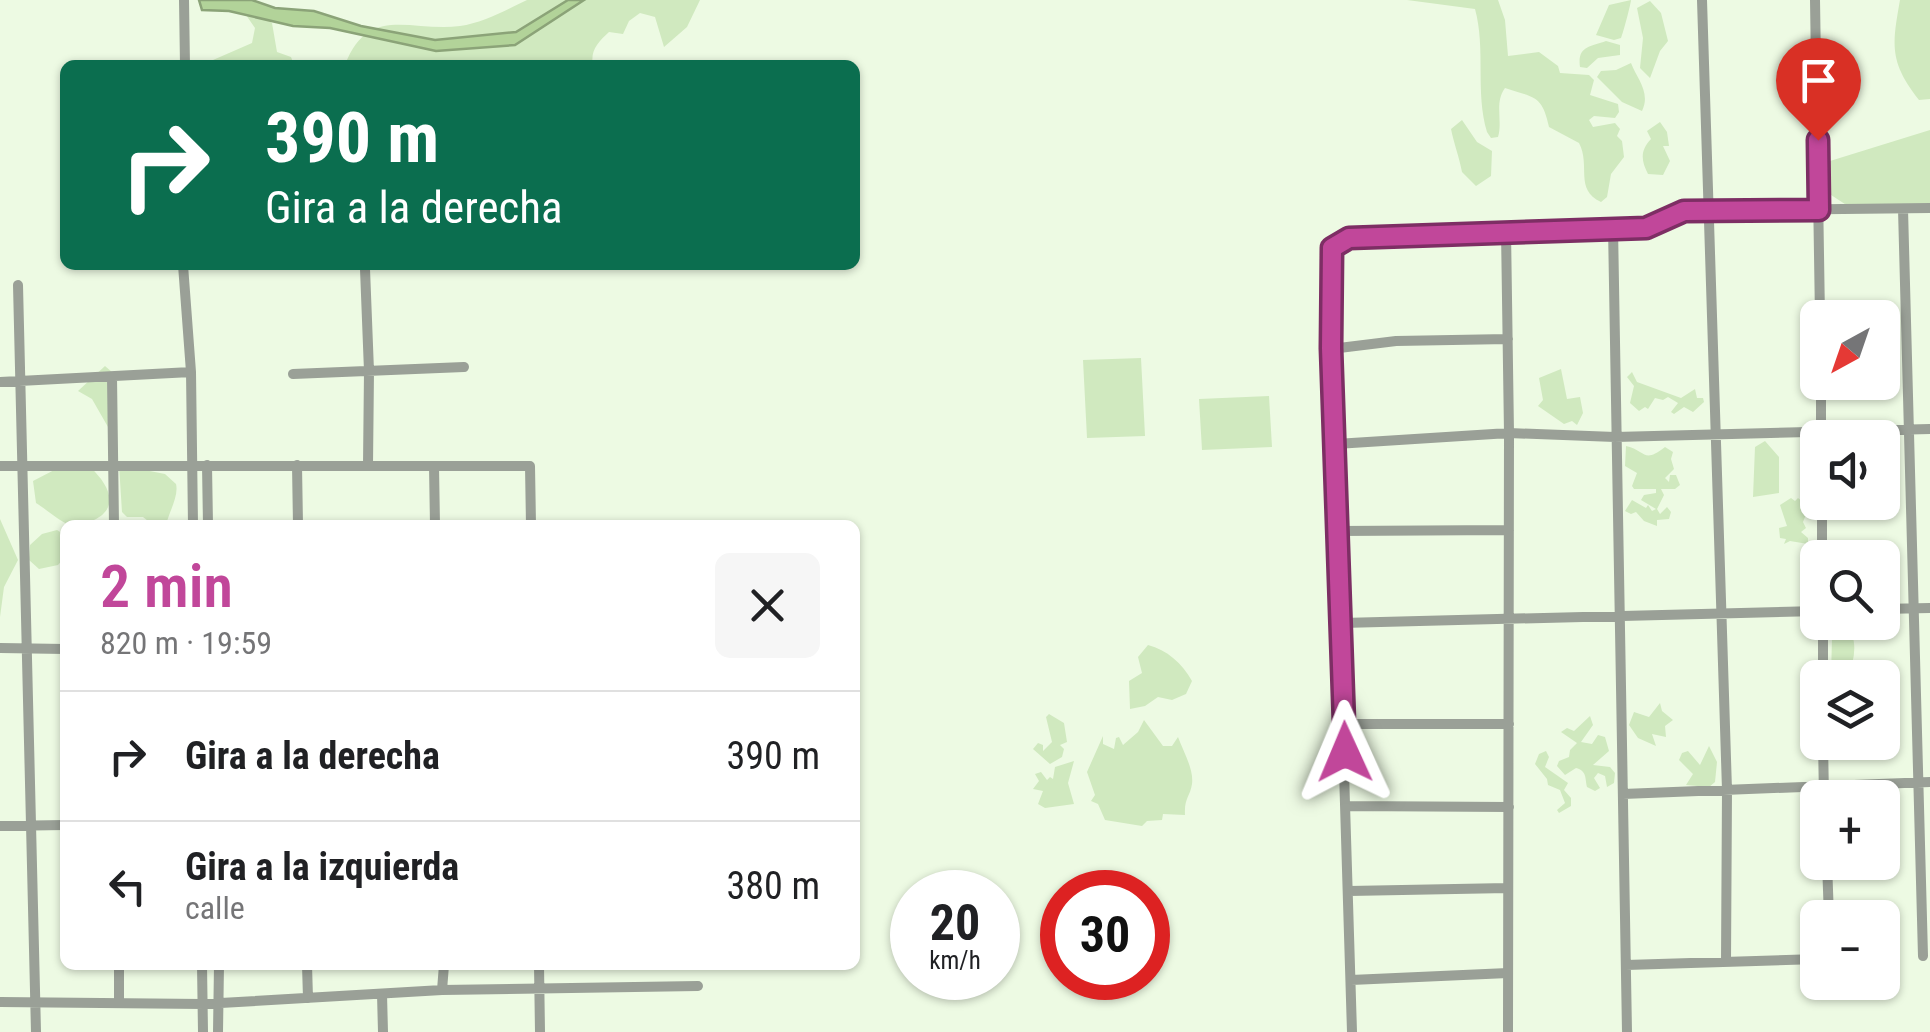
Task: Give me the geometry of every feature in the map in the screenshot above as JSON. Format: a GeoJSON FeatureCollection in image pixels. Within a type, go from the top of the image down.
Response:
{"type":"FeatureCollection","features":[{"type":"Feature","properties":{"kind":"street"},"geometry":{"type":"LineString","coordinates":[[1702,0],[1727,790],[1726,962]]}},
{"type":"Feature","properties":{"kind":"street"},"geometry":{"type":"LineString","coordinates":[[1815,0],[1820,300]]}},
{"type":"Feature","properties":{"kind":"street"},"geometry":{"type":"LineString","coordinates":[[184,8],[184,60]]}},
{"type":"Feature","properties":{"kind":"street"},"geometry":{"type":"LineString","coordinates":[[1352,1032],[1331,348],[1332,248],[1349,238],[1646,228],[1684,211],[1930,208]]}},
{"type":"Feature","properties":{"kind":"street"},"geometry":{"type":"LineString","coordinates":[[1903,209],[1913,608],[1924,782],[1924,956]]}},
{"type":"Feature","properties":{"kind":"street"},"geometry":{"type":"LineString","coordinates":[[1613,227],[1628,1032]]}},
{"type":"Feature","properties":{"kind":"street"},"geometry":{"type":"LineString","coordinates":[[1506,231],[1508,1032]]}},
{"type":"Feature","properties":{"kind":"street"},"geometry":{"type":"LineString","coordinates":[[183,270],[191,372],[193,520]]}},
{"type":"Feature","properties":{"kind":"street"},"geometry":{"type":"LineString","coordinates":[[365,270],[368,465]]}},
{"type":"Feature","properties":{"kind":"street"},"geometry":{"type":"LineString","coordinates":[[18,285],[36,1032]]}},
{"type":"Feature","properties":{"kind":"street"},"geometry":{"type":"LineString","coordinates":[[1331,348],[1396,341],[1508,340]]}},
{"type":"Feature","properties":{"kind":"street"},"geometry":{"type":"LineString","coordinates":[[292,374],[464,367]]}},
{"type":"Feature","properties":{"kind":"street"},"geometry":{"type":"LineString","coordinates":[[0,382],[191,372]]}},
{"type":"Feature","properties":{"kind":"street"},"geometry":{"type":"LineString","coordinates":[[112,377],[114,520]]}},
{"type":"Feature","properties":{"kind":"street"},"geometry":{"type":"LineString","coordinates":[[1900,429],[1930,428]]}},
{"type":"Feature","properties":{"kind":"street"},"geometry":{"type":"LineString","coordinates":[[1336,444],[1509,432],[1616,437],[1800,434]]}},
{"type":"Feature","properties":{"kind":"street"},"geometry":{"type":"LineString","coordinates":[[207,465],[208,520]]}},
{"type":"Feature","properties":{"kind":"street"},"geometry":{"type":"LineString","coordinates":[[297,465],[298,520]]}},
{"type":"Feature","properties":{"kind":"street"},"geometry":{"type":"LineString","coordinates":[[0,466],[530,466],[531,520]]}},
{"type":"Feature","properties":{"kind":"street"},"geometry":{"type":"LineString","coordinates":[[434,466],[435,520]]}},
{"type":"Feature","properties":{"kind":"street"},"geometry":{"type":"LineString","coordinates":[[1338,531],[1509,530]]}},
{"type":"Feature","properties":{"kind":"street"},"geometry":{"type":"LineString","coordinates":[[1900,608],[1930,608]]}},
{"type":"Feature","properties":{"kind":"street"},"geometry":{"type":"LineString","coordinates":[[1342,623],[1800,612]]}},
{"type":"Feature","properties":{"kind":"street"},"geometry":{"type":"LineString","coordinates":[[0,648],[60,649]]}},
{"type":"Feature","properties":{"kind":"street"},"geometry":{"type":"LineString","coordinates":[[1344,724],[1509,724]]}},
{"type":"Feature","properties":{"kind":"street"},"geometry":{"type":"LineString","coordinates":[[1623,794],[1800,792]]}},
{"type":"Feature","properties":{"kind":"street"},"geometry":{"type":"LineString","coordinates":[[1346,806],[1508,807]]}},
{"type":"Feature","properties":{"kind":"street"},"geometry":{"type":"LineString","coordinates":[[0,826],[60,824]]}},
{"type":"Feature","properties":{"kind":"street"},"geometry":{"type":"LineString","coordinates":[[1349,891],[1508,888]]}},
{"type":"Feature","properties":{"kind":"street"},"geometry":{"type":"LineString","coordinates":[[1626,964],[1800,959]]}},
{"type":"Feature","properties":{"kind":"street"},"geometry":{"type":"LineString","coordinates":[[118,970],[119,1003]]}},
{"type":"Feature","properties":{"kind":"street"},"geometry":{"type":"LineString","coordinates":[[202,970],[203,1032]]}},
{"type":"Feature","properties":{"kind":"street"},"geometry":{"type":"LineString","coordinates":[[218,970],[218,1032]]}},
{"type":"Feature","properties":{"kind":"street"},"geometry":{"type":"LineString","coordinates":[[307,970],[308,998]]}},
{"type":"Feature","properties":{"kind":"street"},"geometry":{"type":"LineString","coordinates":[[442,990],[444,970]]}},
{"type":"Feature","properties":{"kind":"street"},"geometry":{"type":"LineString","coordinates":[[539,970],[540,1032]]}},
{"type":"Feature","properties":{"kind":"street"},"geometry":{"type":"LineString","coordinates":[[1351,980],[1508,973]]}},
{"type":"Feature","properties":{"kind":"street"},"geometry":{"type":"LineString","coordinates":[[0,1002],[203,1004],[442,990],[698,986]]}},
{"type":"Feature","properties":{"kind":"street"},"geometry":{"type":"LineString","coordinates":[[382,994],[383,1032]]}},
{"type":"Feature","properties":{"kind":"shaded area"},"geometry":{"type":"Polygon","coordinates":[[[199,0],[252,0],[435,40],[516,32],[568,0],[584,0],[515,45],[436,51],[330,28],[293,26],[229,11],[202,10],[199,0]]]}},
{"type":"Feature","properties":{"kind":"shaded area"},"geometry":{"type":"Polygon","coordinates":[[[527,0],[700,0],[687,27],[664,47],[655,17],[640,13],[629,21],[623,34],[609,32],[601,39],[592,60],[347,60],[354,46],[378,27],[460,26],[527,0]]]}},
{"type":"Feature","properties":{"kind":"shaded area"},"geometry":{"type":"Polygon","coordinates":[[[1407,0],[1498,0],[1505,20],[1508,56],[1539,52],[1558,66],[1560,73],[1589,75],[1594,80],[1590,95],[1618,104],[1615,118],[1594,116],[1589,120],[1593,127],[1615,123],[1620,129],[1617,136],[1622,141],[1624,157],[1611,174],[1607,197],[1601,202],[1588,191],[1579,143],[1549,127],[1540,103],[1530,96],[1505,88],[1500,100],[1498,137],[1491,138],[1483,117],[1475,9],[1407,0]]]}},
{"type":"Feature","properties":{"kind":"shaded area"},"geometry":{"type":"Polygon","coordinates":[[[1631,0],[1621,38],[1596,35],[1609,5],[1631,0]]]}},
{"type":"Feature","properties":{"kind":"shaded area"},"geometry":{"type":"Polygon","coordinates":[[[1900,0],[1930,0],[1930,99],[1919,100],[1898,64],[1895,29],[1900,0]]]}},
{"type":"Feature","properties":{"kind":"shaded area"},"geometry":{"type":"Polygon","coordinates":[[[1650,1],[1661,13],[1668,41],[1650,78],[1640,68],[1643,38],[1637,8],[1650,1]]]}},
{"type":"Feature","properties":{"kind":"shaded area"},"geometry":{"type":"Polygon","coordinates":[[[246,15],[261,15],[272,23],[277,52],[292,60],[213,60],[252,43],[255,28],[246,15]]]}},
{"type":"Feature","properties":{"kind":"shaded area"},"geometry":{"type":"Polygon","coordinates":[[[1606,41],[1620,45],[1620,55],[1598,58],[1587,68],[1580,67],[1583,51],[1606,41]]]}},
{"type":"Feature","properties":{"kind":"shaded area"},"geometry":{"type":"Polygon","coordinates":[[[1631,63],[1644,92],[1642,111],[1622,102],[1597,77],[1601,71],[1631,63]]]}},
{"type":"Feature","properties":{"kind":"shaded area"},"geometry":{"type":"Polygon","coordinates":[[[1462,120],[1477,142],[1492,151],[1491,176],[1476,186],[1462,172],[1451,129],[1462,120]]]}},
{"type":"Feature","properties":{"kind":"shaded area"},"geometry":{"type":"Polygon","coordinates":[[[1660,122],[1667,132],[1669,146],[1663,146],[1670,161],[1663,175],[1648,174],[1643,156],[1651,139],[1647,131],[1660,122]]]}},
{"type":"Feature","properties":{"kind":"shaded area"},"geometry":{"type":"Polygon","coordinates":[[[1930,130],[1930,211],[1851,208],[1828,193],[1830,161],[1930,130]]]}},
{"type":"Feature","properties":{"kind":"shaded area"},"geometry":{"type":"Polygon","coordinates":[[[1141,358],[1145,436],[1087,438],[1083,360],[1141,358]]]}},
{"type":"Feature","properties":{"kind":"shaded area"},"geometry":{"type":"Polygon","coordinates":[[[105,366],[117,381],[117,421],[108,427],[92,399],[78,391],[105,366]]]}},
{"type":"Feature","properties":{"kind":"shaded area"},"geometry":{"type":"Polygon","coordinates":[[[1561,369],[1567,399],[1580,397],[1583,413],[1577,425],[1572,421],[1564,424],[1538,406],[1543,400],[1539,378],[1561,369]]]}},
{"type":"Feature","properties":{"kind":"shaded area"},"geometry":{"type":"Polygon","coordinates":[[[1632,372],[1637,382],[1681,398],[1695,389],[1697,398],[1704,402],[1693,412],[1684,407],[1674,414],[1671,412],[1678,403],[1668,397],[1655,398],[1648,409],[1639,411],[1630,403],[1634,386],[1627,377],[1632,372]]]}},
{"type":"Feature","properties":{"kind":"shaded area"},"geometry":{"type":"Polygon","coordinates":[[[1269,396],[1272,447],[1202,450],[1199,399],[1269,396]]]}},
{"type":"Feature","properties":{"kind":"shaded area"},"geometry":{"type":"Polygon","coordinates":[[[1765,441],[1779,457],[1779,493],[1753,497],[1755,447],[1765,441]]]}},
{"type":"Feature","properties":{"kind":"shaded area"},"geometry":{"type":"Polygon","coordinates":[[[1626,446],[1649,455],[1665,447],[1673,452],[1674,469],[1665,478],[1669,482],[1670,475],[1676,475],[1680,485],[1661,489],[1664,495],[1657,509],[1660,514],[1667,507],[1671,512],[1669,519],[1657,520],[1657,526],[1644,521],[1636,512],[1625,511],[1632,500],[1646,508],[1648,505],[1652,511],[1656,509],[1641,500],[1644,495],[1656,493],[1656,489],[1632,486],[1637,473],[1625,466],[1626,446]]]}},
{"type":"Feature","properties":{"kind":"shaded area"},"geometry":{"type":"Polygon","coordinates":[[[119,465],[165,474],[176,484],[168,520],[127,517],[122,512],[119,465]]]}},
{"type":"Feature","properties":{"kind":"shaded area"},"geometry":{"type":"Polygon","coordinates":[[[60,467],[91,468],[107,488],[107,509],[93,520],[61,520],[36,503],[33,481],[60,467]]]}},
{"type":"Feature","properties":{"kind":"shaded area"},"geometry":{"type":"Polygon","coordinates":[[[1791,498],[1800,500],[1800,520],[1804,520],[1806,528],[1801,532],[1808,540],[1784,544],[1786,539],[1780,538],[1779,528],[1787,526],[1780,505],[1791,498]]]}},
{"type":"Feature","properties":{"kind":"shaded area"},"geometry":{"type":"Polygon","coordinates":[[[0,519],[18,560],[4,587],[0,617],[0,519]]]}},
{"type":"Feature","properties":{"kind":"shaded area"},"geometry":{"type":"Polygon","coordinates":[[[60,532],[60,563],[39,569],[29,560],[30,545],[42,534],[60,532]]]}},
{"type":"Feature","properties":{"kind":"shaded area"},"geometry":{"type":"Polygon","coordinates":[[[1832,640],[1853,640],[1853,660],[1831,660],[1832,640]]]}},
{"type":"Feature","properties":{"kind":"shaded area"},"geometry":{"type":"Polygon","coordinates":[[[1148,645],[1173,658],[1192,681],[1186,694],[1172,700],[1158,697],[1145,706],[1130,709],[1129,681],[1142,673],[1138,657],[1148,645]]]}},
{"type":"Feature","properties":{"kind":"shaded area"},"geometry":{"type":"Polygon","coordinates":[[[1660,703],[1662,711],[1673,720],[1665,726],[1666,737],[1652,734],[1656,746],[1638,738],[1629,725],[1634,712],[1649,717],[1660,703]]]}},
{"type":"Feature","properties":{"kind":"shaded area"},"geometry":{"type":"Polygon","coordinates":[[[1049,714],[1064,723],[1067,742],[1060,745],[1064,749],[1062,757],[1050,764],[1033,749],[1038,743],[1043,745],[1043,751],[1052,742],[1046,717],[1049,714]]]}},
{"type":"Feature","properties":{"kind":"shaded area"},"geometry":{"type":"Polygon","coordinates":[[[1590,716],[1593,725],[1581,742],[1592,744],[1598,735],[1605,737],[1609,751],[1593,765],[1610,767],[1615,773],[1614,783],[1607,787],[1605,776],[1598,773],[1594,778],[1600,788],[1595,791],[1587,787],[1582,771],[1576,768],[1565,775],[1557,766],[1569,757],[1577,743],[1561,732],[1567,728],[1574,731],[1590,716]]]}},
{"type":"Feature","properties":{"kind":"shaded area"},"geometry":{"type":"Polygon","coordinates":[[[1144,720],[1163,746],[1172,746],[1178,737],[1192,778],[1185,815],[1163,814],[1162,820],[1147,821],[1142,826],[1105,820],[1098,804],[1091,801],[1095,795],[1087,772],[1103,736],[1103,744],[1114,749],[1116,738],[1123,745],[1138,732],[1144,720]]]}},
{"type":"Feature","properties":{"kind":"shaded area"},"geometry":{"type":"Polygon","coordinates":[[[1709,746],[1717,762],[1715,782],[1709,787],[1686,785],[1693,774],[1679,760],[1682,753],[1688,751],[1700,765],[1709,746]]]}},
{"type":"Feature","properties":{"kind":"shaded area"},"geometry":{"type":"Polygon","coordinates":[[[1546,751],[1549,757],[1545,767],[1568,783],[1564,790],[1571,798],[1571,806],[1559,813],[1557,810],[1565,803],[1560,790],[1548,785],[1535,764],[1539,754],[1546,751]]]}},
{"type":"Feature","properties":{"kind":"shaded area"},"geometry":{"type":"Polygon","coordinates":[[[1074,761],[1068,783],[1074,804],[1045,808],[1038,804],[1043,791],[1033,789],[1039,781],[1035,774],[1041,772],[1047,780],[1053,779],[1055,767],[1074,761]]]}},
{"type":"Feature","properties":{"kind":"route"},"geometry":{"type":"LineString","coordinates":[[1345,752],[1331,348],[1332,248],[1349,238],[1646,228],[1684,211],[1819,210],[1818,140]]}}]}
